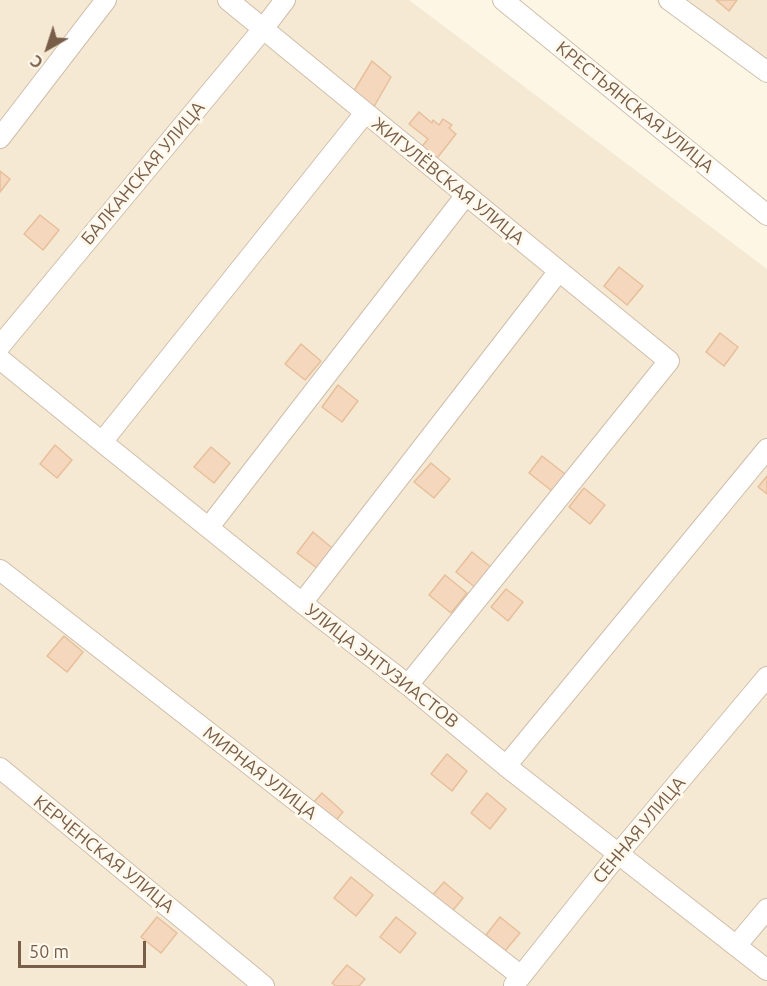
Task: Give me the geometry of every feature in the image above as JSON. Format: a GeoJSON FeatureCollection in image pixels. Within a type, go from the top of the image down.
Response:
{"type":"FeatureCollection","features":[{"type":"Feature","properties":{"kind":"street"},"geometry":{"type":"LineString","coordinates":[[0,138],[106,0]]}},
{"type":"Feature","properties":{"kind":"street","name":"ЖИГУЛЁВСКАЯ УЛИЦА"},"geometry":{"type":"LineString","coordinates":[[228,0],[669,362],[408,685]]}},
{"type":"Feature","properties":{"kind":"street","name":"БАЛКАНСКАЯ УЛИЦА"},"geometry":{"type":"LineString","coordinates":[[0,346],[285,0]]}},
{"type":"Feature","properties":{"kind":"street","name":"КРЕСТЬЯНСКАЯ УЛИЦА"},"geometry":{"type":"LineString","coordinates":[[503,0],[767,215]]}},
{"type":"Feature","properties":{"kind":"street"},"geometry":{"type":"LineString","coordinates":[[669,0],[767,72]]}},
{"type":"Feature","properties":{"kind":"street"},"geometry":{"type":"LineString","coordinates":[[102,442],[365,113]]}},
{"type":"Feature","properties":{"kind":"street"},"geometry":{"type":"LineString","coordinates":[[209,527],[466,195]]}},
{"type":"Feature","properties":{"kind":"street"},"geometry":{"type":"LineString","coordinates":[[302,603],[559,271]]}},
{"type":"Feature","properties":{"kind":"street","name":"УЛИЦА ЭНТУЗИАСТОВ"},"geometry":{"type":"LineString","coordinates":[[0,359],[506,766],[767,970]]}},
{"type":"Feature","properties":{"kind":"street"},"geometry":{"type":"LineString","coordinates":[[506,766],[767,449]]}},
{"type":"Feature","properties":{"kind":"street","name":"МИРНАЯ УЛИЦА"},"geometry":{"type":"LineString","coordinates":[[0,570],[517,981]]}},
{"type":"Feature","properties":{"kind":"street","name":"СЕННАЯ УЛИЦА"},"geometry":{"type":"LineString","coordinates":[[517,981],[619,853],[767,677]]}},
{"type":"Feature","properties":{"kind":"street","name":"КЕРЧЕНСКАЯ УЛИЦА"},"geometry":{"type":"LineString","coordinates":[[0,768],[264,986]]}},
{"type":"Feature","properties":{"kind":"street"},"geometry":{"type":"LineString","coordinates":[[736,946],[767,909]]}},
{"type":"Feature","properties":{"kind":"shaded area"},"geometry":{"type":"Polygon","coordinates":[[[0,0],[409,0],[767,269],[767,986],[0,986],[0,0]]]}},
{"type":"Feature","properties":{"kind":"shaded area"},"geometry":{"type":"Polygon","coordinates":[[[688,0],[767,0],[767,62],[688,0]]]}},
{"type":"Feature","properties":{"kind":"building"},"geometry":{"type":"Polygon","coordinates":[[[716,0],[737,0],[729,11],[716,0]]]}},
{"type":"Feature","properties":{"kind":"building"},"geometry":{"type":"Polygon","coordinates":[[[372,61],[391,77],[372,110],[352,94],[372,61]]]}},
{"type":"Feature","properties":{"kind":"building"},"geometry":{"type":"Polygon","coordinates":[[[419,112],[432,123],[433,120],[439,125],[443,119],[452,125],[449,128],[456,134],[434,162],[419,150],[428,139],[409,124],[419,112]]]}},
{"type":"Feature","properties":{"kind":"building"},"geometry":{"type":"Polygon","coordinates":[[[0,171],[10,179],[0,192],[0,171]]]}},
{"type":"Feature","properties":{"kind":"building"},"geometry":{"type":"Polygon","coordinates":[[[40,215],[59,230],[43,250],[24,234],[40,215]]]}},
{"type":"Feature","properties":{"kind":"building"},"geometry":{"type":"Polygon","coordinates":[[[619,267],[643,286],[627,305],[604,286],[619,267]]]}},
{"type":"Feature","properties":{"kind":"building"},"geometry":{"type":"Polygon","coordinates":[[[720,333],[738,347],[724,366],[706,352],[720,333]]]}},
{"type":"Feature","properties":{"kind":"building"},"geometry":{"type":"Polygon","coordinates":[[[301,344],[321,361],[305,380],[285,364],[301,344]]]}},
{"type":"Feature","properties":{"kind":"building"},"geometry":{"type":"Polygon","coordinates":[[[338,385],[358,401],[342,422],[322,407],[338,385]]]}},
{"type":"Feature","properties":{"kind":"building"},"geometry":{"type":"Polygon","coordinates":[[[55,445],[72,460],[57,478],[40,464],[55,445]]]}},
{"type":"Feature","properties":{"kind":"building"},"geometry":{"type":"Polygon","coordinates":[[[211,447],[230,463],[214,483],[194,467],[211,447]]]}},
{"type":"Feature","properties":{"kind":"building"},"geometry":{"type":"Polygon","coordinates":[[[542,456],[565,474],[552,491],[529,473],[542,456]]]}},
{"type":"Feature","properties":{"kind":"building"},"geometry":{"type":"Polygon","coordinates":[[[431,463],[450,479],[434,498],[414,482],[431,463]]]}},
{"type":"Feature","properties":{"kind":"building"},"geometry":{"type":"Polygon","coordinates":[[[767,476],[767,494],[758,487],[767,476]]]}},
{"type":"Feature","properties":{"kind":"building"},"geometry":{"type":"Polygon","coordinates":[[[584,488],[605,505],[590,524],[569,507],[584,488]]]}},
{"type":"Feature","properties":{"kind":"building"},"geometry":{"type":"Polygon","coordinates":[[[313,532],[332,548],[317,568],[297,553],[313,532]]]}},
{"type":"Feature","properties":{"kind":"building"},"geometry":{"type":"Polygon","coordinates":[[[472,552],[492,568],[476,588],[456,572],[472,552]]]}},
{"type":"Feature","properties":{"kind":"building"},"geometry":{"type":"Polygon","coordinates":[[[445,575],[467,593],[451,613],[429,595],[445,575]]]}},
{"type":"Feature","properties":{"kind":"building"},"geometry":{"type":"Polygon","coordinates":[[[506,589],[523,602],[508,621],[491,607],[506,589]]]}},
{"type":"Feature","properties":{"kind":"building"},"geometry":{"type":"Polygon","coordinates":[[[64,636],[83,652],[67,672],[47,656],[64,636]]]}},
{"type":"Feature","properties":{"kind":"building"},"geometry":{"type":"Polygon","coordinates":[[[447,754],[467,771],[452,791],[431,774],[447,754]]]}},
{"type":"Feature","properties":{"kind":"building"},"geometry":{"type":"Polygon","coordinates":[[[322,793],[343,812],[333,824],[311,805],[322,793]]]}},
{"type":"Feature","properties":{"kind":"building"},"geometry":{"type":"Polygon","coordinates":[[[487,793],[506,809],[490,829],[471,813],[487,793]]]}},
{"type":"Feature","properties":{"kind":"building"},"geometry":{"type":"Polygon","coordinates":[[[351,877],[373,895],[356,916],[334,898],[351,877]]]}},
{"type":"Feature","properties":{"kind":"building"},"geometry":{"type":"Polygon","coordinates":[[[444,882],[463,898],[450,914],[430,898],[444,882]]]}},
{"type":"Feature","properties":{"kind":"building"},"geometry":{"type":"Polygon","coordinates":[[[157,917],[177,933],[161,953],[141,937],[157,917]]]}},
{"type":"Feature","properties":{"kind":"building"},"geometry":{"type":"Polygon","coordinates":[[[396,917],[416,933],[400,953],[380,937],[396,917]]]}},
{"type":"Feature","properties":{"kind":"building"},"geometry":{"type":"Polygon","coordinates":[[[500,917],[520,933],[505,951],[486,935],[500,917]]]}},
{"type":"Feature","properties":{"kind":"building"},"geometry":{"type":"Polygon","coordinates":[[[347,965],[365,979],[359,986],[336,986],[332,983],[347,965]]]}}]}
